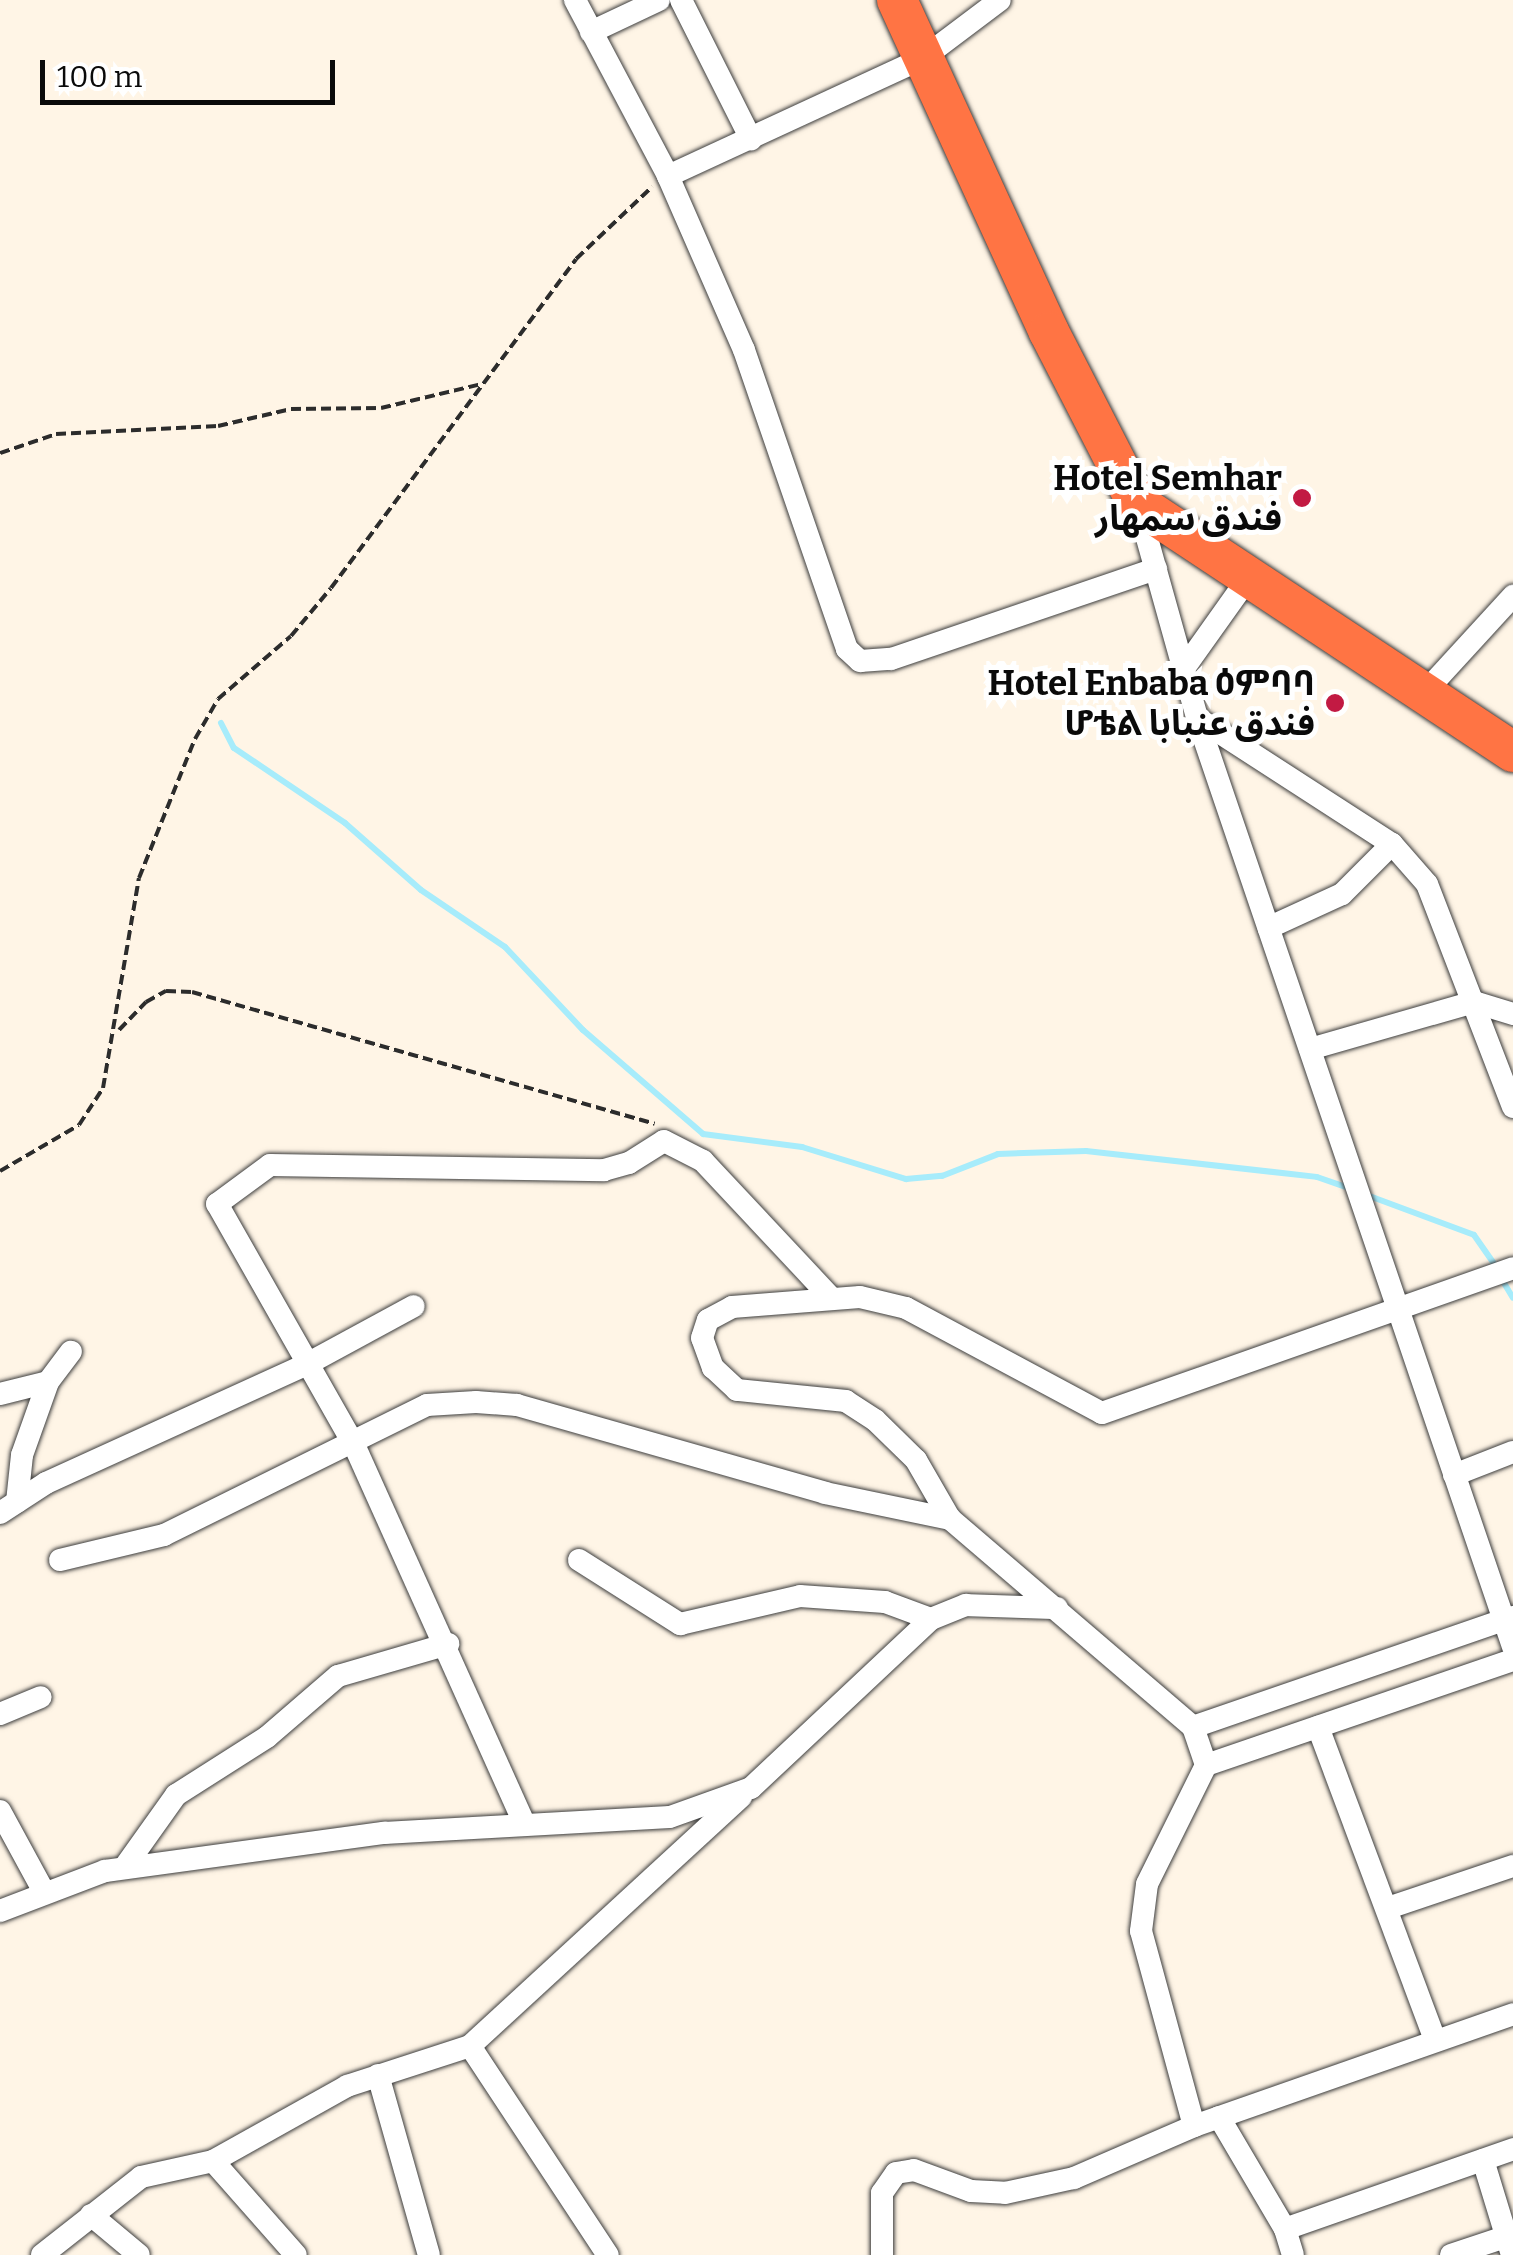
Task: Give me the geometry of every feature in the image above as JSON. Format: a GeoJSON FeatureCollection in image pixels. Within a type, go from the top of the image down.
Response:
{"type":"FeatureCollection","features":[{"type":"Feature","properties":{"kind":"highway"},"geometry":{"type":"LineString","coordinates":[[897,0],[1049,332],[1137,503],[1513,752]]}},
{"type":"Feature","properties":{"kind":"street"},"geometry":{"type":"LineString","coordinates":[[575,0],[668,176],[775,430],[838,634],[860,661],[891,659],[1156,568]]}},
{"type":"Feature","properties":{"kind":"street"},"geometry":{"type":"LineString","coordinates":[[591,32],[659,0]]}},
{"type":"Feature","properties":{"kind":"street"},"geometry":{"type":"LineString","coordinates":[[681,0],[752,139]]}},
{"type":"Feature","properties":{"kind":"street"},"geometry":{"type":"LineString","coordinates":[[668,176],[923,58],[1000,0]]}},
{"type":"Feature","properties":{"kind":"street"},"geometry":{"type":"LineString","coordinates":[[1137,503],[1197,718],[1395,1308],[1509,1619],[1513,1646]]}},
{"type":"Feature","properties":{"kind":"street"},"geometry":{"type":"LineString","coordinates":[[1185,667],[1249,578]]}},
{"type":"Feature","properties":{"kind":"street"},"geometry":{"type":"LineString","coordinates":[[1424,693],[1513,596]]}},
{"type":"Feature","properties":{"kind":"street"},"geometry":{"type":"LineString","coordinates":[[1197,718],[1392,844],[1427,884],[1513,1107]]}},
{"type":"Feature","properties":{"kind":"street"},"geometry":{"type":"LineString","coordinates":[[1268,928],[1342,894],[1392,844]]}},
{"type":"Feature","properties":{"kind":"street"},"geometry":{"type":"LineString","coordinates":[[1310,1049],[1474,1002],[1513,1014]]}},
{"type":"Feature","properties":{"kind":"street"},"geometry":{"type":"LineString","coordinates":[[524,1823],[448,1644],[353,1442],[217,1204],[270,1165],[604,1170],[629,1164],[664,1141],[679,1144],[704,1161],[831,1298]]}},
{"type":"Feature","properties":{"kind":"street"},"geometry":{"type":"LineString","coordinates":[[1206,1765],[1193,1727],[950,1520],[916,1460],[846,1401],[737,1390],[713,1368],[702,1338],[708,1320],[732,1307],[860,1297],[906,1308],[1102,1412],[1505,1271]]}},
{"type":"Feature","properties":{"kind":"street"},"geometry":{"type":"LineString","coordinates":[[9,1507],[46,1483],[309,1364],[414,1306]]}},
{"type":"Feature","properties":{"kind":"street"},"geometry":{"type":"LineString","coordinates":[[9,1507],[22,1455],[48,1382],[71,1352]]}},
{"type":"Feature","properties":{"kind":"street"},"geometry":{"type":"LineString","coordinates":[[0,1394],[48,1382]]}},
{"type":"Feature","properties":{"kind":"street"},"geometry":{"type":"LineString","coordinates":[[60,1560],[164,1535],[427,1405],[517,1405],[825,1493],[950,1520]]}},
{"type":"Feature","properties":{"kind":"street"},"geometry":{"type":"LineString","coordinates":[[1454,1475],[1513,1452]]}},
{"type":"Feature","properties":{"kind":"street"},"geometry":{"type":"LineString","coordinates":[[579,1560],[680,1624],[800,1596],[884,1602],[931,1619]]}},
{"type":"Feature","properties":{"kind":"street"},"geometry":{"type":"LineString","coordinates":[[42,2255],[140,2178],[214,2162],[308,2105],[378,2074],[470,2046],[931,1619],[966,1606],[1056,1608]]}},
{"type":"Feature","properties":{"kind":"street"},"geometry":{"type":"LineString","coordinates":[[1193,1727],[1509,1619]]}},
{"type":"Feature","properties":{"kind":"street"},"geometry":{"type":"LineString","coordinates":[[124,1868],[176,1795],[267,1737],[338,1676],[448,1644]]}},
{"type":"Feature","properties":{"kind":"street"},"geometry":{"type":"LineString","coordinates":[[1194,2126],[1141,1931],[1147,1884],[1206,1765],[1513,1660]]}},
{"type":"Feature","properties":{"kind":"street"},"geometry":{"type":"LineString","coordinates":[[0,1714],[41,1697]]}},
{"type":"Feature","properties":{"kind":"street"},"geometry":{"type":"LineString","coordinates":[[1318,1727],[1436,2040]]}},
{"type":"Feature","properties":{"kind":"street"},"geometry":{"type":"LineString","coordinates":[[0,1911],[44,1892],[124,1868],[384,1834],[670,1817],[750,1788]]}},
{"type":"Feature","properties":{"kind":"street"},"geometry":{"type":"LineString","coordinates":[[0,1811],[44,1892]]}},
{"type":"Feature","properties":{"kind":"street"},"geometry":{"type":"LineString","coordinates":[[1388,1908],[1513,1866]]}},
{"type":"Feature","properties":{"kind":"street"},"geometry":{"type":"LineString","coordinates":[[882,2255],[882,2193],[896,2173],[914,2170],[971,2191],[1005,2192],[1074,2178],[1194,2126],[1513,2014]]}},
{"type":"Feature","properties":{"kind":"street"},"geometry":{"type":"LineString","coordinates":[[470,2046],[608,2255]]}},
{"type":"Feature","properties":{"kind":"street"},"geometry":{"type":"LineString","coordinates":[[378,2074],[429,2255]]}},
{"type":"Feature","properties":{"kind":"street"},"geometry":{"type":"LineString","coordinates":[[1219,2117],[1285,2229],[1293,2255]]}},
{"type":"Feature","properties":{"kind":"street"},"geometry":{"type":"LineString","coordinates":[[1285,2229],[1513,2149]]}},
{"type":"Feature","properties":{"kind":"street"},"geometry":{"type":"LineString","coordinates":[[1451,2255],[1509,2246],[1484,2160]]}},
{"type":"Feature","properties":{"kind":"street"},"geometry":{"type":"LineString","coordinates":[[214,2162],[296,2255]]}},
{"type":"Feature","properties":{"kind":"street"},"geometry":{"type":"LineString","coordinates":[[91,2215],[139,2255]]}},
{"type":"Feature","properties":{"kind":"path"},"geometry":{"type":"LineString","coordinates":[[0,1172],[92,1111],[117,1034],[139,878],[195,739],[218,698],[291,636],[331,588],[576,260],[632,201],[668,176]]}},
{"type":"Feature","properties":{"kind":"path"},"geometry":{"type":"LineString","coordinates":[[0,454],[56,434],[218,426],[291,409],[381,408],[482,384]]}},
{"type":"Feature","properties":{"kind":"path"},"geometry":{"type":"LineString","coordinates":[[117,1034],[146,1002],[166,991],[192,992],[655,1124]]}},
{"type":"Feature","properties":{"kind":"waterway"},"geometry":{"type":"LineString","coordinates":[[221,723],[234,748],[345,823],[421,890],[505,947],[583,1030],[703,1134],[802,1147],[906,1179],[942,1176],[998,1154],[1086,1151],[1317,1177],[1352,1189]]}},
{"type":"Feature","properties":{"kind":"waterway"},"geometry":{"type":"LineString","coordinates":[[1364,1194],[1474,1235],[1496,1267]]}},
{"type":"Feature","properties":{"kind":"waterway"},"geometry":{"type":"LineString","coordinates":[[1501,1278],[1513,1298]]}},
{"type":"Feature","properties":{"kind":"place","name":"Hotel Semhar فندق سمهار"},"geometry":{"type":"Point","coordinates":[1302,498]}},
{"type":"Feature","properties":{"kind":"place","name":"Hotel Enbaba ዕምባባ ሆቴል فندق عنبابا"},"geometry":{"type":"Point","coordinates":[1335,703]}}]}
